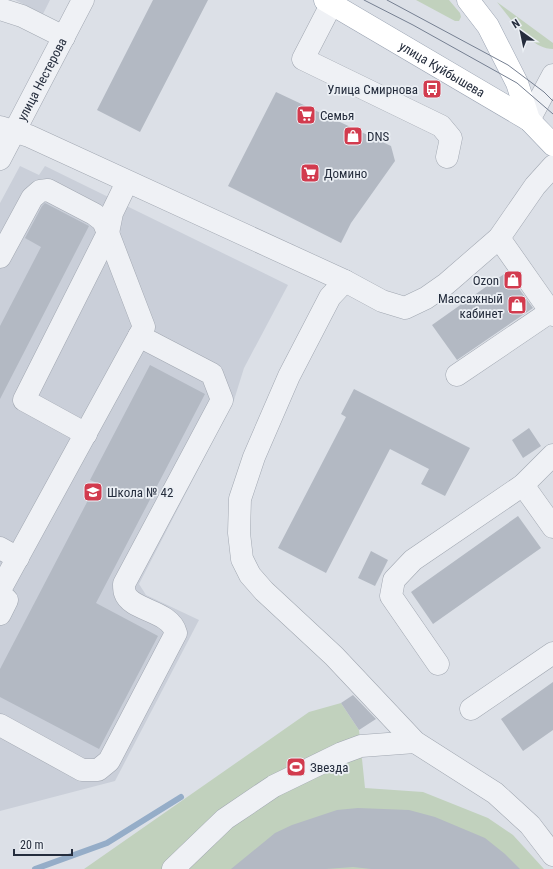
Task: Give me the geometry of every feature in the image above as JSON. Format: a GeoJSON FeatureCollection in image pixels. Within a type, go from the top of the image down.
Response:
{"type":"FeatureCollection","features":[{"type":"Feature","properties":{"kind":"main road"},"geometry":{"type":"LineString","coordinates":[[468,0],[488,26],[517,83],[529,120]]}},
{"type":"Feature","properties":{"kind":"main road","name":"улица Куйбышева"},"geometry":{"type":"LineString","coordinates":[[330,1],[529,120],[553,145]]}},
{"type":"Feature","properties":{"kind":"street","name":"улица Нестерова"},"geometry":{"type":"LineString","coordinates":[[0,159],[7,129],[64,38],[83,0]]}},
{"type":"Feature","properties":{"kind":"street"},"geometry":{"type":"LineString","coordinates":[[330,1],[303,59],[441,126],[451,138],[447,157]]}},
{"type":"Feature","properties":{"kind":"street"},"geometry":{"type":"LineString","coordinates":[[0,9],[22,16],[64,38]]}},
{"type":"Feature","properties":{"kind":"street"},"geometry":{"type":"LineString","coordinates":[[529,120],[553,75]]}},
{"type":"Feature","properties":{"kind":"street"},"geometry":{"type":"LineString","coordinates":[[7,129],[29,136],[345,281],[382,302],[405,308],[426,298],[446,284],[499,238],[535,186],[553,166]]}},
{"type":"Feature","properties":{"kind":"street"},"geometry":{"type":"LineString","coordinates":[[86,434],[24,400],[108,234],[112,213],[127,182]]}},
{"type":"Feature","properties":{"kind":"street"},"geometry":{"type":"LineString","coordinates":[[0,257],[32,198],[40,191],[48,190],[94,214],[103,221],[144,327],[86,434],[9,553],[0,590]]}},
{"type":"Feature","properties":{"kind":"street"},"geometry":{"type":"LineString","coordinates":[[457,376],[552,314],[499,238]]}},
{"type":"Feature","properties":{"kind":"street"},"geometry":{"type":"LineString","coordinates":[[345,281],[330,297],[289,376],[254,457],[240,499],[239,533],[242,559],[250,575],[264,591],[334,656],[415,742],[495,793],[530,825],[552,853]]}},
{"type":"Feature","properties":{"kind":"street"},"geometry":{"type":"LineString","coordinates":[[0,725],[82,770],[98,770],[109,761],[176,633],[174,626],[170,621],[132,602],[125,594],[124,584],[222,400],[212,374],[140,336]]}},
{"type":"Feature","properties":{"kind":"street"},"geometry":{"type":"LineString","coordinates":[[438,664],[391,596],[394,580],[413,560],[523,485],[553,455]]}},
{"type":"Feature","properties":{"kind":"street"},"geometry":{"type":"LineString","coordinates":[[523,485],[553,526]]}},
{"type":"Feature","properties":{"kind":"street"},"geometry":{"type":"LineString","coordinates":[[0,594],[7,600],[0,614]]}},
{"type":"Feature","properties":{"kind":"street"},"geometry":{"type":"LineString","coordinates":[[471,709],[553,653]]}},
{"type":"Feature","properties":{"kind":"street"},"geometry":{"type":"LineString","coordinates":[[173,869],[225,819],[274,786],[342,753],[361,746],[415,742]]}},
{"type":"Feature","properties":{"kind":"shaded area"},"geometry":{"type":"Polygon","coordinates":[[[15,0],[50,0],[43,14],[15,0]]]}},
{"type":"Feature","properties":{"kind":"shaded area","name":"Школа № 42"},"geometry":{"type":"Polygon","coordinates":[[[20,166],[39,175],[45,166],[288,285],[244,368],[234,400],[139,584],[146,595],[199,620],[115,781],[0,811],[0,203],[20,166]]]}},
{"type":"Feature","properties":{"kind":"green space"},"geometry":{"type":"Polygon","coordinates":[[[416,0],[449,0],[460,13],[461,17],[459,21],[455,21],[416,0]]]}},
{"type":"Feature","properties":{"kind":"green space"},"geometry":{"type":"Polygon","coordinates":[[[497,2],[553,43],[553,49],[545,48],[536,44],[521,32],[497,2]]]}},
{"type":"Feature","properties":{"kind":"green space","name":"Звезда"},"geometry":{"type":"Polygon","coordinates":[[[341,703],[359,730],[365,788],[423,792],[488,818],[513,835],[544,869],[84,869],[309,712],[341,703]]]}},
{"type":"Feature","properties":{"kind":"building"},"geometry":{"type":"Polygon","coordinates":[[[153,0],[208,0],[140,132],[97,110],[153,0]]]}},
{"type":"Feature","properties":{"kind":"building","name":"Домино"},"geometry":{"type":"Polygon","coordinates":[[[276,92],[391,146],[395,161],[351,223],[341,243],[228,186],[276,92]]]}},
{"type":"Feature","properties":{"kind":"building"},"geometry":{"type":"Polygon","coordinates":[[[45,203],[89,226],[0,399],[0,326],[41,247],[25,238],[45,203]]]}},
{"type":"Feature","properties":{"kind":"building"},"geometry":{"type":"Polygon","coordinates":[[[507,272],[533,308],[457,360],[432,325],[507,272]]]}},
{"type":"Feature","properties":{"kind":"building"},"geometry":{"type":"Polygon","coordinates":[[[150,365],[205,394],[96,603],[158,636],[99,749],[0,697],[0,669],[97,483],[90,480],[150,365]]]}},
{"type":"Feature","properties":{"kind":"building"},"geometry":{"type":"Polygon","coordinates":[[[354,389],[470,448],[445,496],[421,484],[429,469],[390,449],[326,573],[278,548],[346,417],[341,414],[354,389]]]}},
{"type":"Feature","properties":{"kind":"building"},"geometry":{"type":"Polygon","coordinates":[[[529,428],[541,446],[523,458],[512,440],[529,428]]]}},
{"type":"Feature","properties":{"kind":"building"},"geometry":{"type":"Polygon","coordinates":[[[518,516],[541,548],[433,624],[411,592],[518,516]]]}},
{"type":"Feature","properties":{"kind":"building"},"geometry":{"type":"Polygon","coordinates":[[[371,551],[388,560],[375,586],[358,578],[371,551]]]}},
{"type":"Feature","properties":{"kind":"building"},"geometry":{"type":"Polygon","coordinates":[[[553,682],[553,730],[523,751],[501,719],[553,682]]]}},
{"type":"Feature","properties":{"kind":"building"},"geometry":{"type":"Polygon","coordinates":[[[353,695],[376,719],[359,730],[341,703],[353,695]]]}},
{"type":"Feature","properties":{"kind":"building"},"geometry":{"type":"Polygon","coordinates":[[[358,808],[409,810],[435,817],[485,838],[505,854],[520,869],[371,869],[353,867],[326,869],[231,869],[275,833],[292,825],[337,810],[358,808]]]}},
{"type":"Feature","properties":{"kind":"waterway"},"geometry":{"type":"LineString","coordinates":[[35,869],[107,843],[181,797]]}},
{"type":"Feature","properties":{"kind":"tram line"},"geometry":{"type":"LineString","coordinates":[[364,0],[413,25],[517,83],[553,114]]}},
{"type":"Feature","properties":{"kind":"tram line"},"geometry":{"type":"LineString","coordinates":[[387,0],[508,65],[544,92],[553,101]]}},
{"type":"Feature","properties":{"kind":"place","name":"Улица Смирнова"},"geometry":{"type":"Point","coordinates":[432,89]}},
{"type":"Feature","properties":{"kind":"place","name":"Семья"},"geometry":{"type":"Point","coordinates":[306,115]}},
{"type":"Feature","properties":{"kind":"place","name":"DNS"},"geometry":{"type":"Point","coordinates":[353,136]}},
{"type":"Feature","properties":{"kind":"place","name":"Домино"},"geometry":{"type":"Point","coordinates":[310,173]}},
{"type":"Feature","properties":{"kind":"place","name":"Ozon"},"geometry":{"type":"Point","coordinates":[513,280]}},
{"type":"Feature","properties":{"kind":"place","name":"Массажный кабинет"},"geometry":{"type":"Point","coordinates":[517,305]}},
{"type":"Feature","properties":{"kind":"place","name":"Школа № 42"},"geometry":{"type":"Point","coordinates":[93,492]}},
{"type":"Feature","properties":{"kind":"place","name":"Звезда"},"geometry":{"type":"Point","coordinates":[296,767]}}]}
